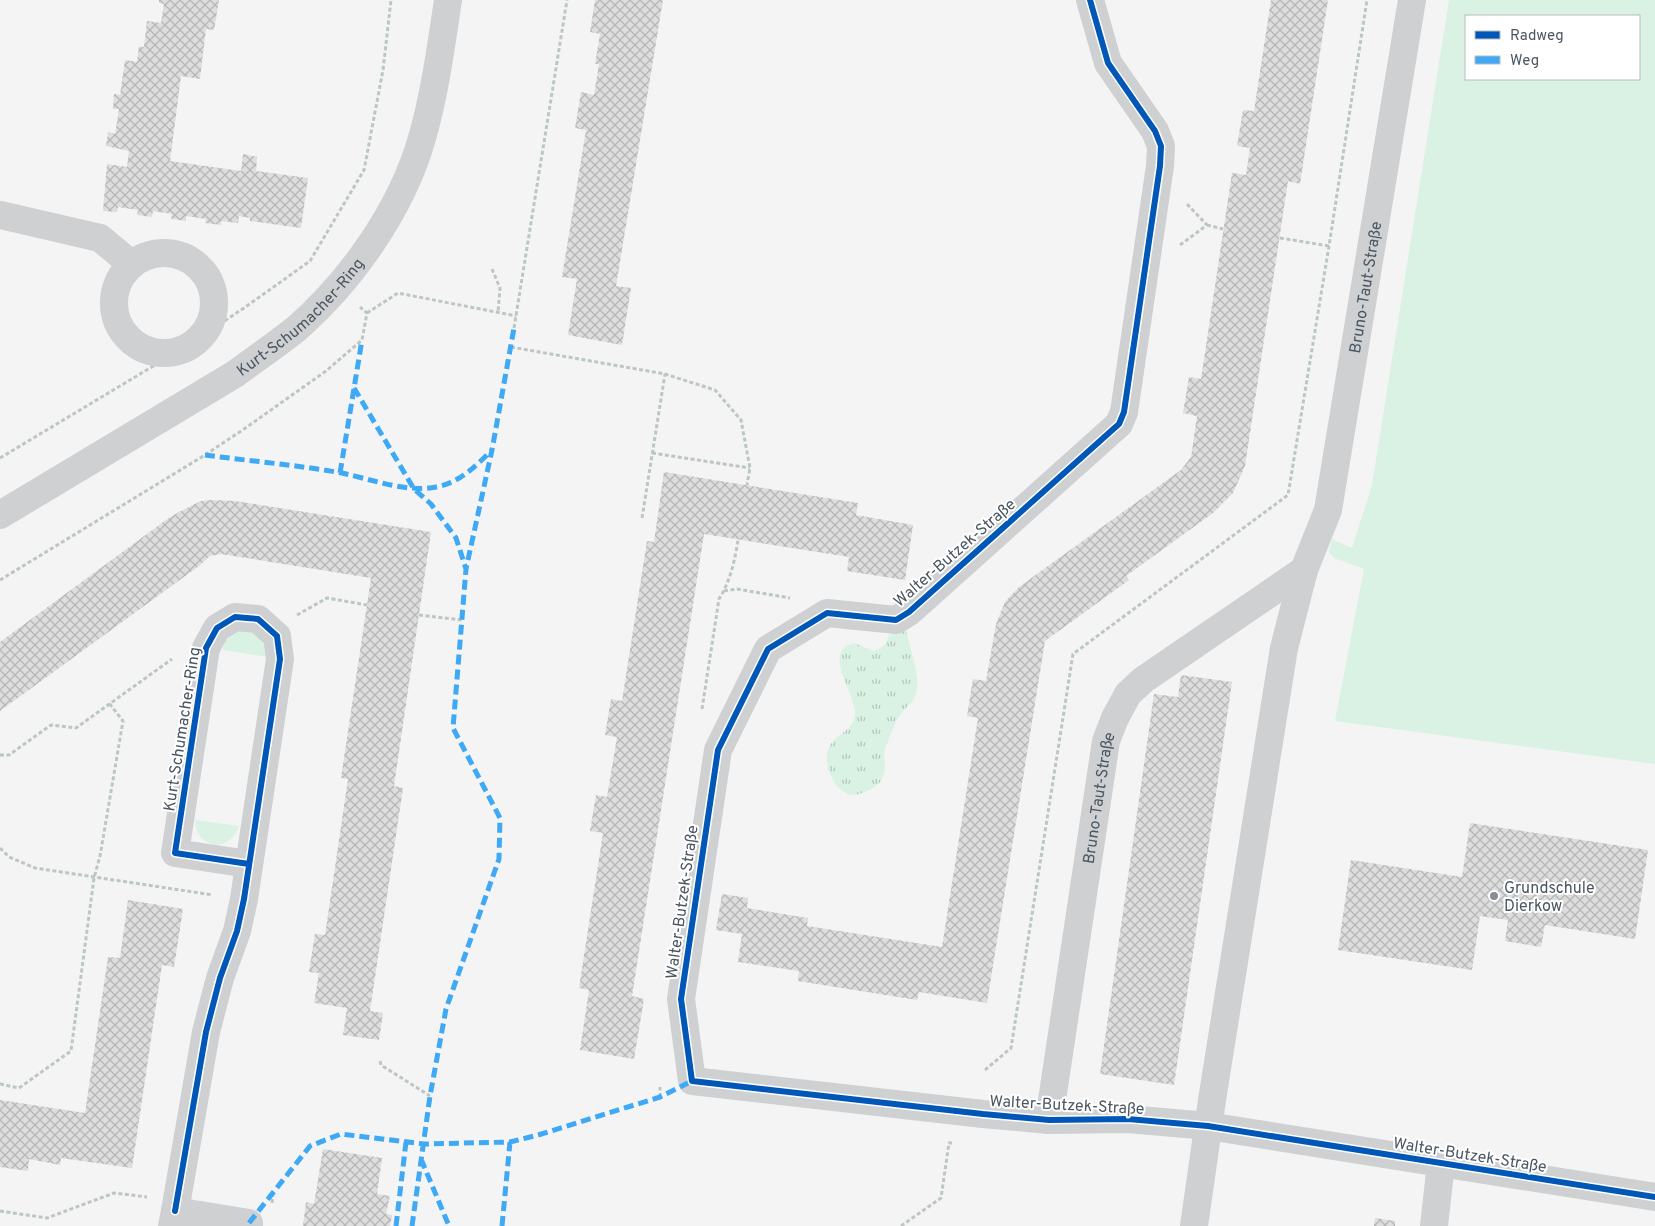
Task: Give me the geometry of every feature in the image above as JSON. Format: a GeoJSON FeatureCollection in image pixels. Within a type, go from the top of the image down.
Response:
{"type":"FeatureCollection","features":[{"type":"Feature","properties":{"kind":"street","name":"Kurt-Schumacher-Ring"},"geometry":{"type":"LineString","coordinates":[[0,515],[234,374],[272,348],[296,328],[338,286],[382,227],[409,173],[422,139],[436,79],[448,0]]}},
{"type":"Feature","properties":{"kind":"street","name":"Walter-Butzek-Straße"},"geometry":{"type":"LineString","coordinates":[[1090,0],[1108,63],[1155,131],[1161,146],[1160,166],[1124,412],[1119,424],[909,612],[896,620],[827,613],[768,649],[718,750],[680,999],[692,1081],[1049,1120],[1128,1119],[1208,1126],[1655,1198]]}},
{"type":"Feature","properties":{"kind":"street","name":"Bruno-Taut-Straße"},"geometry":{"type":"LineString","coordinates":[[1194,1226],[1208,1126],[1284,648],[1304,570],[1328,510],[1412,0]]}},
{"type":"Feature","properties":{"kind":"street"},"geometry":{"type":"LineString","coordinates":[[0,215],[100,238],[130,263]]}},
{"type":"Feature","properties":{"kind":"street"},"geometry":{"type":"LineString","coordinates":[[161,253],[175,255],[188,260],[200,269],[211,285],[215,298],[215,311],[211,323],[203,334],[180,350],[163,355],[146,352],[134,342],[123,330],[116,314],[114,296],[118,279],[130,263],[143,256],[161,253]]}},
{"type":"Feature","properties":{"kind":"street","name":"Bruno-Taut-Straße"},"geometry":{"type":"LineString","coordinates":[[1049,1120],[1106,741],[1115,718],[1128,694],[1143,680],[1304,570]]}},
{"type":"Feature","properties":{"kind":"street","name":"Kurt-Schumacher-Ring"},"geometry":{"type":"LineString","coordinates":[[249,864],[176,852],[206,648],[217,628],[235,617],[258,619],[270,630]]}},
{"type":"Feature","properties":{"kind":"street"},"geometry":{"type":"LineString","coordinates":[[249,1226],[249,1223],[174,1219],[206,1032],[220,978],[237,932],[244,899],[280,659],[277,636],[270,630]]}},
{"type":"Feature","properties":{"kind":"street"},"geometry":{"type":"LineString","coordinates":[[1434,1226],[1441,1163]]}},
{"type":"Feature","properties":{"kind":"path"},"geometry":{"type":"LineString","coordinates":[[203,334],[244,308],[310,261],[364,170],[383,70],[391,0]]}},
{"type":"Feature","properties":{"kind":"path"},"geometry":{"type":"LineString","coordinates":[[514,328],[566,0]]}},
{"type":"Feature","properties":{"kind":"path"},"geometry":{"type":"LineString","coordinates":[[986,1070],[1011,1048],[1073,654],[1288,495],[1367,0]]}},
{"type":"Feature","properties":{"kind":"path"},"geometry":{"type":"LineString","coordinates":[[1207,226],[1223,229]]}},
{"type":"Feature","properties":{"kind":"path"},"geometry":{"type":"LineString","coordinates":[[1280,238],[1329,246]]}},
{"type":"Feature","properties":{"kind":"path"},"geometry":{"type":"LineString","coordinates":[[310,261],[367,312]]}},
{"type":"Feature","properties":{"kind":"path"},"geometry":{"type":"LineString","coordinates":[[492,269],[500,288],[498,312]]}},
{"type":"Feature","properties":{"kind":"path"},"geometry":{"type":"LineString","coordinates":[[0,580],[219,446],[326,372],[362,340],[367,312],[398,293],[516,316]]}},
{"type":"Feature","properties":{"kind":"path"},"geometry":{"type":"LineString","coordinates":[[511,347],[665,374],[715,390],[741,420],[750,468],[747,485]]}},
{"type":"Feature","properties":{"kind":"path"},"geometry":{"type":"LineString","coordinates":[[0,458],[180,350]]}},
{"type":"Feature","properties":{"kind":"path"},"geometry":{"type":"LineString","coordinates":[[642,518],[665,374]]}},
{"type":"Feature","properties":{"kind":"path"},"geometry":{"type":"LineString","coordinates":[[652,453],[750,468]]}},
{"type":"Feature","properties":{"kind":"path"},"geometry":{"type":"LineString","coordinates":[[735,560],[738,540]]}},
{"type":"Feature","properties":{"kind":"path"},"geometry":{"type":"LineString","coordinates":[[724,591],[737,589],[794,598]]}},
{"type":"Feature","properties":{"kind":"path"},"geometry":{"type":"LineString","coordinates":[[270,630],[327,598],[367,605]]}},
{"type":"Feature","properties":{"kind":"path"},"geometry":{"type":"LineString","coordinates":[[419,615],[462,620]]}},
{"type":"Feature","properties":{"kind":"path"},"geometry":{"type":"LineString","coordinates":[[0,755],[9,755],[51,724],[76,728],[178,655]]}},
{"type":"Feature","properties":{"kind":"path"},"geometry":{"type":"LineString","coordinates":[[0,1084],[19,1088],[71,1051],[94,878],[100,856],[123,721],[109,703]]}},
{"type":"Feature","properties":{"kind":"path"},"geometry":{"type":"LineString","coordinates":[[0,848],[9,857],[34,868],[244,899]]}},
{"type":"Feature","properties":{"kind":"path"},"geometry":{"type":"LineString","coordinates":[[380,1062],[381,1065],[430,1096]]}},
{"type":"Feature","properties":{"kind":"path"},"geometry":{"type":"LineString","coordinates":[[901,1226],[942,1198],[949,1143],[958,1143]]}},
{"type":"Feature","properties":{"kind":"path"},"geometry":{"type":"LineString","coordinates":[[0,1211],[47,1218],[114,1193],[163,1199],[174,1219]]}},
{"type":"Feature","properties":{"kind":"green space"},"geometry":{"type":"Polygon","coordinates":[[[1449,0],[1655,0],[1655,764],[1335,721],[1364,569],[1334,558],[1329,552],[1332,539],[1352,548],[1372,485],[1449,0]]]}},
{"type":"Feature","properties":{"kind":"green space"},"geometry":{"type":"Polygon","coordinates":[[[241,628],[254,630],[262,635],[268,657],[223,650],[227,640],[241,628]]]}},
{"type":"Feature","properties":{"kind":"green space"},"geometry":{"type":"Polygon","coordinates":[[[906,631],[916,671],[917,687],[915,697],[900,715],[891,734],[885,751],[885,770],[881,780],[875,787],[862,793],[853,795],[847,793],[841,790],[832,778],[827,763],[830,745],[851,725],[855,713],[840,667],[840,654],[845,646],[854,643],[873,651],[879,649],[883,646],[889,635],[906,631]]]}},
{"type":"Feature","properties":{"kind":"green space"},"geometry":{"type":"Polygon","coordinates":[[[195,820],[239,826],[236,833],[226,842],[214,844],[208,843],[198,833],[195,820]]]}},
{"type":"Feature","properties":{"kind":"building"},"geometry":{"type":"Polygon","coordinates":[[[159,0],[219,0],[214,30],[206,29],[200,79],[181,76],[170,161],[241,171],[243,154],[257,157],[256,171],[308,178],[301,228],[250,221],[250,218],[239,216],[238,223],[221,221],[221,225],[205,223],[206,219],[186,216],[186,221],[171,219],[172,214],[153,211],[152,217],[137,215],[138,210],[118,207],[117,212],[103,211],[107,164],[127,167],[129,151],[106,146],[108,132],[115,134],[119,109],[113,109],[114,94],[120,95],[125,60],[137,62],[139,46],[144,47],[147,21],[161,23],[164,4],[159,3],[159,0]]]}},
{"type":"Feature","properties":{"kind":"building"},"geometry":{"type":"Polygon","coordinates":[[[595,0],[663,0],[616,286],[631,288],[622,345],[568,335],[577,279],[562,277],[586,130],[575,128],[581,92],[594,95],[599,64],[595,64],[600,34],[590,32],[595,0]]]}},
{"type":"Feature","properties":{"kind":"building"},"geometry":{"type":"Polygon","coordinates":[[[1271,0],[1328,0],[1300,184],[1288,181],[1245,466],[1233,493],[1213,513],[1126,576],[1129,580],[1045,641],[987,1003],[919,992],[917,1000],[798,981],[799,971],[738,962],[742,934],[716,930],[722,894],[748,898],[747,908],[808,918],[807,926],[942,947],[978,718],[967,716],[973,679],[986,681],[996,624],[1005,602],[1019,587],[1181,470],[1191,457],[1197,416],[1183,413],[1189,377],[1201,379],[1232,173],[1246,175],[1250,148],[1237,146],[1243,110],[1254,111],[1271,0]]]}},
{"type":"Feature","properties":{"kind":"building"},"geometry":{"type":"Polygon","coordinates":[[[664,472],[858,503],[856,515],[913,525],[905,580],[847,571],[849,557],[704,534],[632,996],[644,999],[634,1059],[580,1050],[589,990],[579,988],[603,833],[590,831],[596,795],[607,797],[617,737],[605,735],[611,699],[622,701],[647,541],[654,542],[664,472]]]}},
{"type":"Feature","properties":{"kind":"building"},"geometry":{"type":"Polygon","coordinates":[[[201,501],[235,501],[431,532],[394,786],[403,788],[370,1011],[383,1013],[379,1040],[343,1035],[347,1008],[314,1003],[319,973],[309,972],[315,934],[325,935],[348,779],[341,778],[371,578],[221,554],[210,556],[199,566],[0,711],[0,642],[166,520],[201,501]]]}},
{"type":"Feature","properties":{"kind":"building"},"geometry":{"type":"Polygon","coordinates":[[[1181,675],[1232,682],[1174,1085],[1100,1074],[1154,694],[1178,697],[1181,675]]]}},
{"type":"Feature","properties":{"kind":"building","name":"Grundschule Dierkow"},"geometry":{"type":"Polygon","coordinates":[[[1470,823],[1648,850],[1635,939],[1545,925],[1541,947],[1505,941],[1508,920],[1480,916],[1472,970],[1338,950],[1351,860],[1462,877],[1470,823]]]}},
{"type":"Feature","properties":{"kind":"building"},"geometry":{"type":"Polygon","coordinates":[[[128,900],[183,909],[174,967],[162,965],[132,1168],[61,1158],[60,1165],[29,1159],[28,1171],[0,1167],[0,1100],[85,1113],[108,957],[120,958],[128,900]]]}},
{"type":"Feature","properties":{"kind":"building"},"geometry":{"type":"Polygon","coordinates":[[[323,1149],[382,1158],[377,1194],[390,1196],[386,1214],[392,1215],[390,1226],[303,1226],[306,1202],[314,1204],[323,1149]]]}},
{"type":"Feature","properties":{"kind":"building"},"geometry":{"type":"Polygon","coordinates":[[[1375,1218],[1395,1221],[1395,1226],[1374,1226],[1375,1218]]]}},
{"type":"Feature","properties":{"kind":"marked path"},"geometry":{"type":"LineString","coordinates":[[412,1226],[430,1096],[446,1009],[499,859],[500,818],[453,728],[466,569],[492,450],[514,328]]}},
{"type":"Feature","properties":{"kind":"marked path"},"geometry":{"type":"LineString","coordinates":[[340,473],[362,340]]}},
{"type":"Feature","properties":{"kind":"marked path"},"geometry":{"type":"LineString","coordinates":[[354,388],[414,489],[431,504],[456,538],[466,569]]}},
{"type":"Feature","properties":{"kind":"marked path"},"geometry":{"type":"LineString","coordinates":[[205,455],[325,470],[401,487],[425,488],[444,485],[460,478],[492,450]]}},
{"type":"Feature","properties":{"kind":"marked path"},"geometry":{"type":"LineString","coordinates":[[249,1223],[310,1146],[341,1134],[424,1144],[510,1142],[660,1097],[692,1081]]}},
{"type":"Feature","properties":{"kind":"marked path"},"geometry":{"type":"LineString","coordinates":[[396,1226],[406,1142]]}},
{"type":"Feature","properties":{"kind":"marked path"},"geometry":{"type":"LineString","coordinates":[[502,1226],[510,1142]]}},
{"type":"Feature","properties":{"kind":"marked path"},"geometry":{"type":"LineString","coordinates":[[421,1159],[449,1226]]}},
{"type":"Feature","properties":{"kind":"cycle path"},"geometry":{"type":"LineString","coordinates":[[1090,0],[1108,63],[1155,131],[1161,146],[1160,166],[1124,412],[1119,424],[909,612],[896,620],[827,613],[768,649],[718,750],[681,999],[692,1081],[1049,1120],[1128,1119],[1208,1126],[1655,1197]]}},
{"type":"Feature","properties":{"kind":"cycle path"},"geometry":{"type":"LineString","coordinates":[[175,1211],[206,1032],[220,978],[237,931],[244,899],[280,659],[277,636],[258,619],[235,617],[217,628],[206,648],[175,853],[249,864]]}},
{"type":"Feature","properties":{"kind":"place","name":"Grundschule Dierkow"},"geometry":{"type":"Point","coordinates":[1494,896]}}]}
